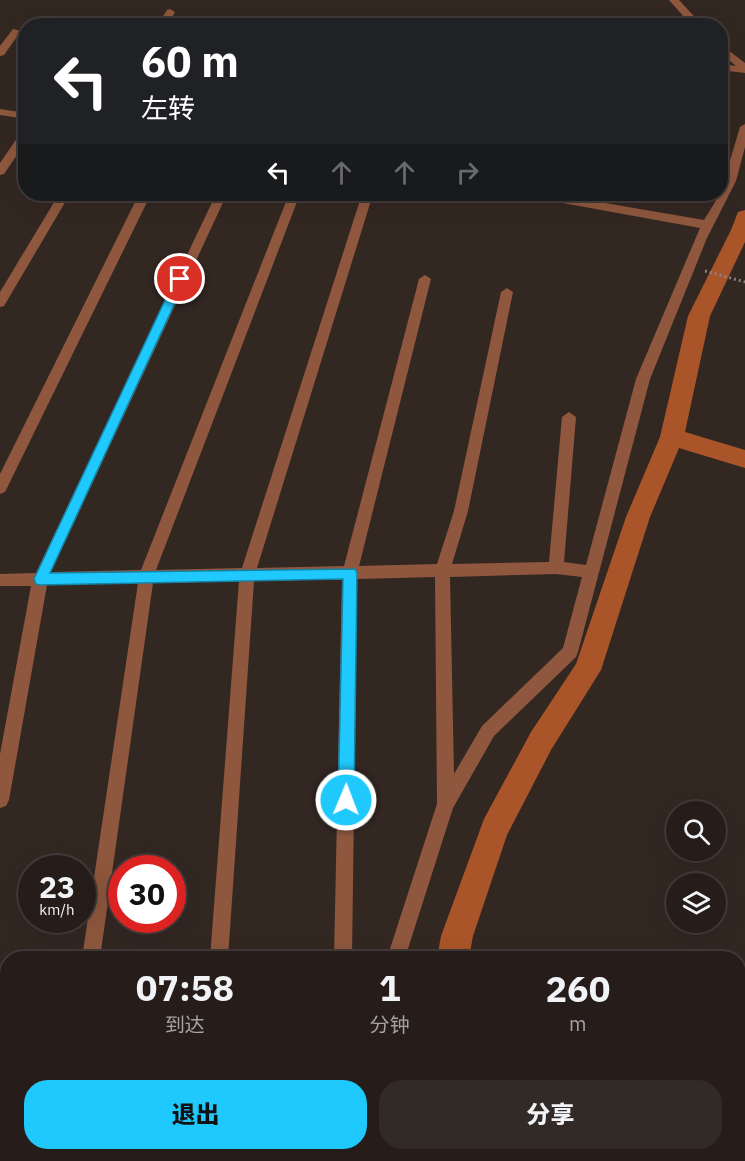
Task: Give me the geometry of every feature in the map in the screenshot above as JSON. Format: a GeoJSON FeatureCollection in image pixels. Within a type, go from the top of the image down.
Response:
{"type":"FeatureCollection","features":[{"type":"Feature","properties":{"kind":"street"},"geometry":{"type":"LineString","coordinates":[[674,0],[691,18]]}},
{"type":"Feature","properties":{"kind":"street"},"geometry":{"type":"LineString","coordinates":[[167,18],[170,12]]}},
{"type":"Feature","properties":{"kind":"street"},"geometry":{"type":"LineString","coordinates":[[0,53],[16,31]]}},
{"type":"Feature","properties":{"kind":"street"},"geometry":{"type":"LineString","coordinates":[[728,54],[745,69]]}},
{"type":"Feature","properties":{"kind":"street"},"geometry":{"type":"LineString","coordinates":[[728,68],[745,69]]}},
{"type":"Feature","properties":{"kind":"street"},"geometry":{"type":"LineString","coordinates":[[0,112],[18,115]]}},
{"type":"Feature","properties":{"kind":"street"},"geometry":{"type":"LineString","coordinates":[[728,185],[745,127]]}},
{"type":"Feature","properties":{"kind":"street"},"geometry":{"type":"LineString","coordinates":[[0,171],[18,145]]}},
{"type":"Feature","properties":{"kind":"street"},"geometry":{"type":"LineString","coordinates":[[0,303],[60,201]]}},
{"type":"Feature","properties":{"kind":"street"},"geometry":{"type":"LineString","coordinates":[[0,488],[142,201]]}},
{"type":"Feature","properties":{"kind":"street"},"geometry":{"type":"LineString","coordinates":[[0,800],[40,579],[217,201]]}},
{"type":"Feature","properties":{"kind":"street"},"geometry":{"type":"LineString","coordinates":[[92,951],[146,577],[291,201]]}},
{"type":"Feature","properties":{"kind":"street"},"geometry":{"type":"LineString","coordinates":[[220,951],[247,576],[365,201]]}},
{"type":"Feature","properties":{"kind":"street"},"geometry":{"type":"LineString","coordinates":[[574,201],[708,225]]}},
{"type":"Feature","properties":{"kind":"street"},"geometry":{"type":"LineString","coordinates":[[398,951],[446,804],[488,731],[570,652],[643,379],[720,201]]}},
{"type":"Feature","properties":{"kind":"street"},"geometry":{"type":"LineString","coordinates":[[343,951],[350,573],[424,279]]}},
{"type":"Feature","properties":{"kind":"street"},"geometry":{"type":"LineString","coordinates":[[446,804],[442,571],[461,511],[507,292]]}},
{"type":"Feature","properties":{"kind":"street"},"geometry":{"type":"LineString","coordinates":[[556,568],[569,417]]}},
{"type":"Feature","properties":{"kind":"street"},"geometry":{"type":"LineString","coordinates":[[0,580],[556,568],[592,572]]}},
{"type":"Feature","properties":{"kind":"path"},"geometry":{"type":"LineString","coordinates":[[701,270],[743,281]]}},
{"type":"Feature","properties":{"kind":"waterway"},"geometry":{"type":"LineString","coordinates":[[672,437],[699,316],[741,230],[745,217]]}},
{"type":"Feature","properties":{"kind":"waterway"},"geometry":{"type":"LineString","coordinates":[[454,951],[457,936],[494,829],[541,741],[588,670],[638,517],[672,437]]}},
{"type":"Feature","properties":{"kind":"waterway"},"geometry":{"type":"LineString","coordinates":[[672,437],[745,459]]}},
{"type":"Feature","properties":{"kind":"route"},"geometry":{"type":"LineString","coordinates":[[180,279],[40,579],[350,573],[346,800]]}}]}
